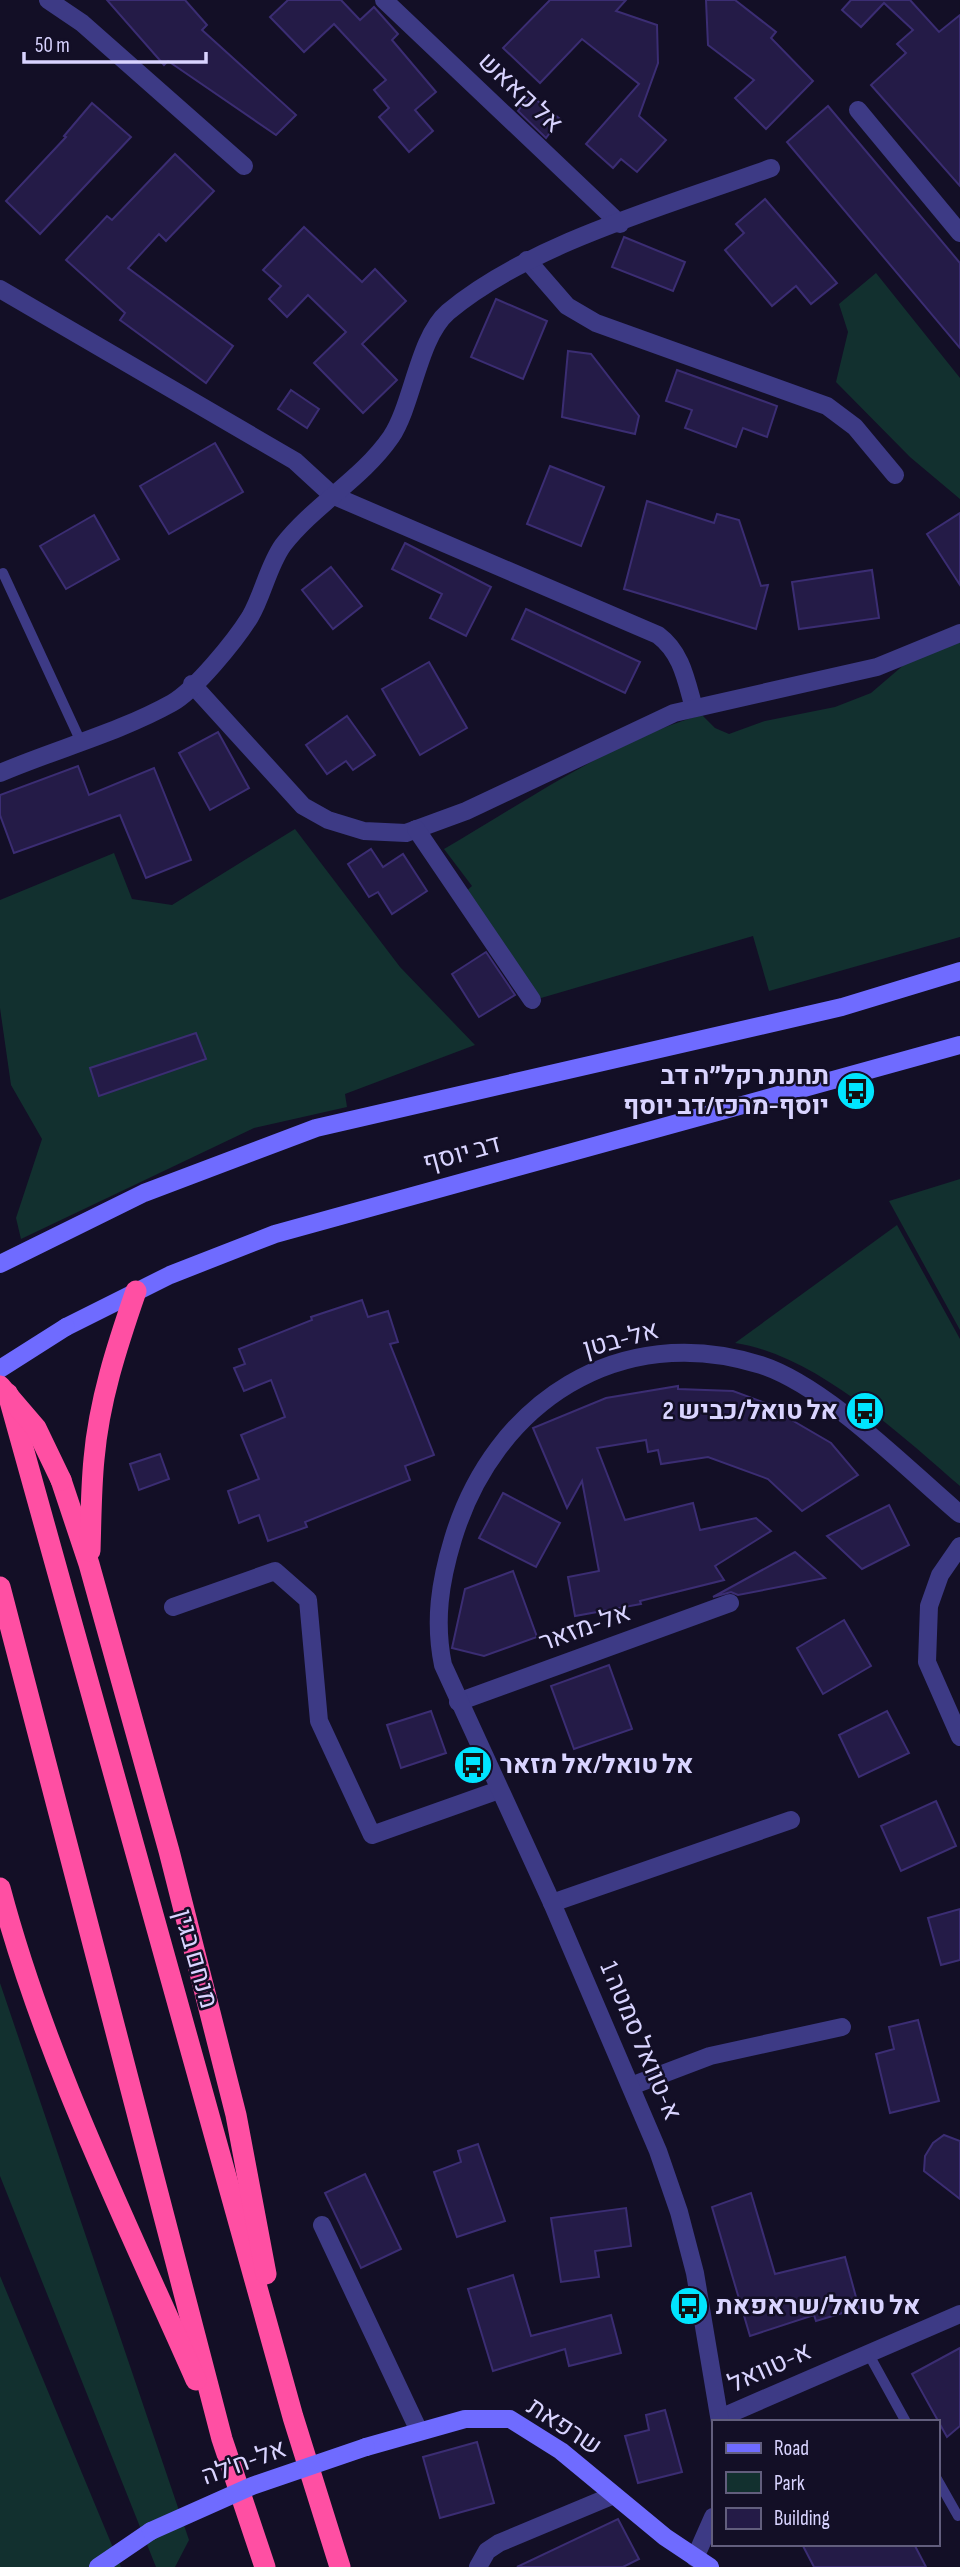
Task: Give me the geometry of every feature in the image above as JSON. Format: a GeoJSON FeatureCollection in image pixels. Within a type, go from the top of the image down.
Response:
{"type":"FeatureCollection","features":[{"type":"Feature","properties":{"kind":"highway"},"geometry":{"type":"LineString","coordinates":[[89,1564],[94,1459],[101,1412],[111,1367],[136,1291]]}},
{"type":"Feature","properties":{"kind":"highway","name":"מנחם בגין"},"geometry":{"type":"LineString","coordinates":[[0,1367],[293,2417],[340,2567]]}},
{"type":"Feature","properties":{"kind":"highway"},"geometry":{"type":"LineString","coordinates":[[0,1386],[36,1428],[61,1480],[89,1564],[169,1851],[236,2115],[293,2417]]}},
{"type":"Feature","properties":{"kind":"highway"},"geometry":{"type":"LineString","coordinates":[[0,1587],[222,2439],[265,2567]]}},
{"type":"Feature","properties":{"kind":"highway"},"geometry":{"type":"LineString","coordinates":[[0,1888],[13,1937],[73,2099],[222,2439]]}},
{"type":"Feature","properties":{"kind":"main road"},"geometry":{"type":"LineString","coordinates":[[0,1264],[24,1249],[169,1183],[316,1128],[842,1007],[960,971]]}},
{"type":"Feature","properties":{"kind":"main road","name":"דב יוסף"},"geometry":{"type":"LineString","coordinates":[[0,1367],[66,1327],[136,1291],[275,1234],[960,1045]]}},
{"type":"Feature","properties":{"kind":"main road","name":"שרפאת"},"geometry":{"type":"LineString","coordinates":[[419,2431],[465,2419],[510,2419],[561,2451],[614,2496],[703,2563]]}},
{"type":"Feature","properties":{"kind":"main road","name":"אל-ח'לה"},"geometry":{"type":"LineString","coordinates":[[99,2567],[151,2531],[241,2490],[419,2431]]}},
{"type":"Feature","properties":{"kind":"street"},"geometry":{"type":"LineString","coordinates":[[48,0],[82,23],[244,166]]}},
{"type":"Feature","properties":{"kind":"street","name":"אל קאאש"},"geometry":{"type":"LineString","coordinates":[[384,0],[620,224]]}},
{"type":"Feature","properties":{"kind":"street"},"geometry":{"type":"LineString","coordinates":[[858,110],[960,233]]}},
{"type":"Feature","properties":{"kind":"street"},"geometry":{"type":"LineString","coordinates":[[0,773],[174,702],[216,662],[250,617],[282,547],[332,495],[374,462],[396,430],[428,344],[446,314],[527,260],[771,168]]}},
{"type":"Feature","properties":{"kind":"street"},"geometry":{"type":"LineString","coordinates":[[527,260],[567,306],[596,323],[827,406],[855,427],[895,475]]}},
{"type":"Feature","properties":{"kind":"street"},"geometry":{"type":"LineString","coordinates":[[0,289],[295,461],[332,495],[658,635],[671,645],[680,661],[694,708]]}},
{"type":"Feature","properties":{"kind":"street"},"geometry":{"type":"LineString","coordinates":[[192,684],[303,806],[328,820],[364,831],[406,833],[502,795],[674,713],[877,667],[960,633]]}},
{"type":"Feature","properties":{"kind":"street"},"geometry":{"type":"LineString","coordinates":[[416,829],[532,1000]]}},
{"type":"Feature","properties":{"kind":"street","name":"אל-בטן"},"geometry":{"type":"LineString","coordinates":[[458,1702],[443,1665],[438,1640],[438,1602],[462,1511],[484,1465],[511,1430],[579,1377],[610,1364],[656,1354],[692,1352],[763,1366],[821,1396],[960,1514]]}},
{"type":"Feature","properties":{"kind":"street"},"geometry":{"type":"LineString","coordinates":[[960,1546],[940,1576],[929,1606],[927,1662],[960,1737]]}},
{"type":"Feature","properties":{"kind":"street"},"geometry":{"type":"LineString","coordinates":[[173,1607],[275,1571],[308,1600],[318,1721],[372,1835],[499,1790]]}},
{"type":"Feature","properties":{"kind":"street","name":"אל-מזאר"},"geometry":{"type":"LineString","coordinates":[[458,1702],[730,1603]]}},
{"type":"Feature","properties":{"kind":"street","name":"א-טוואל סמטה 1"},"geometry":{"type":"LineString","coordinates":[[458,1702],[552,1903],[631,2086],[679,2212],[695,2273],[720,2420]]}},
{"type":"Feature","properties":{"kind":"street"},"geometry":{"type":"LineString","coordinates":[[552,1903],[791,1820]]}},
{"type":"Feature","properties":{"kind":"street"},"geometry":{"type":"LineString","coordinates":[[631,2086],[710,2056],[842,2026]]}},
{"type":"Feature","properties":{"kind":"street"},"geometry":{"type":"LineString","coordinates":[[322,2225],[419,2431]]}},
{"type":"Feature","properties":{"kind":"street","name":"א-טוואל"},"geometry":{"type":"LineString","coordinates":[[720,2420],[960,2314]]}},
{"type":"Feature","properties":{"kind":"street"},"geometry":{"type":"LineString","coordinates":[[478,2567],[487,2551],[499,2543],[614,2496]]}},
{"type":"Feature","properties":{"kind":"street"},"geometry":{"type":"LineString","coordinates":[[703,2563],[712,2522]]}},
{"type":"Feature","properties":{"kind":"lane"},"geometry":{"type":"LineString","coordinates":[[3,573],[81,742]]}},
{"type":"Feature","properties":{"kind":"lane"},"geometry":{"type":"LineString","coordinates":[[868,2353],[905,2420]]}},
{"type":"Feature","properties":{"kind":"lane"},"geometry":{"type":"LineString","coordinates":[[939,2483],[958,2516]]}},
{"type":"Feature","properties":{"kind":"green space"},"geometry":{"type":"Polygon","coordinates":[[[876,273],[960,378],[960,499],[910,457],[836,382],[848,332],[839,304],[876,273]]]}},
{"type":"Feature","properties":{"kind":"green space"},"geometry":{"type":"Polygon","coordinates":[[[960,642],[960,937],[769,991],[753,936],[541,998],[463,894],[472,886],[444,849],[602,756],[668,726],[702,715],[715,728],[729,734],[765,721],[835,707],[871,693],[906,663],[960,642]]]}},
{"type":"Feature","properties":{"kind":"green space"},"geometry":{"type":"Polygon","coordinates":[[[295,829],[400,967],[475,1045],[345,1094],[347,1107],[254,1128],[21,1239],[16,1218],[42,1139],[11,1085],[0,1008],[0,900],[114,853],[132,899],[172,905],[295,829]]]}},
{"type":"Feature","properties":{"kind":"green space"},"geometry":{"type":"Polygon","coordinates":[[[960,1179],[960,1330],[889,1201],[960,1179]]]}},
{"type":"Feature","properties":{"kind":"green space"},"geometry":{"type":"Polygon","coordinates":[[[897,1225],[960,1339],[960,1486],[911,1443],[825,1379],[765,1350],[735,1343],[897,1225]]]}},
{"type":"Feature","properties":{"kind":"green space"},"geometry":{"type":"Polygon","coordinates":[[[0,1983],[189,2540],[175,2567],[156,2567],[0,2176],[0,1983]]]}},
{"type":"Feature","properties":{"kind":"green space"},"geometry":{"type":"Polygon","coordinates":[[[0,2276],[121,2567],[0,2567],[0,2276]]]}},
{"type":"Feature","properties":{"kind":"building"},"geometry":{"type":"Polygon","coordinates":[[[107,0],[185,0],[207,25],[202,30],[296,115],[276,135],[168,61],[164,65],[107,0]]]}},
{"type":"Feature","properties":{"kind":"building"},"geometry":{"type":"Polygon","coordinates":[[[288,0],[341,0],[360,20],[374,7],[398,34],[392,40],[436,92],[415,110],[433,131],[409,152],[379,117],[389,108],[374,90],[386,80],[334,24],[304,52],[270,17],[288,0]]]}},
{"type":"Feature","properties":{"kind":"building"},"geometry":{"type":"Polygon","coordinates":[[[550,0],[626,0],[616,11],[657,25],[658,63],[639,116],[666,140],[637,172],[621,159],[613,168],[586,144],[639,84],[582,39],[540,83],[503,48],[550,0]]]}},
{"type":"Feature","properties":{"kind":"building"},"geometry":{"type":"Polygon","coordinates":[[[706,0],[735,0],[776,32],[771,38],[813,81],[766,129],[735,98],[754,80],[708,45],[706,0]]]}},
{"type":"Feature","properties":{"kind":"building"},"geometry":{"type":"Polygon","coordinates":[[[851,0],[910,0],[939,32],[960,15],[960,186],[871,85],[906,53],[897,44],[913,30],[884,3],[861,27],[842,10],[851,0]]]}},
{"type":"Feature","properties":{"kind":"building"},"geometry":{"type":"Polygon","coordinates":[[[530,95],[560,119],[546,138],[518,111],[530,95]]]}},
{"type":"Feature","properties":{"kind":"building"},"geometry":{"type":"Polygon","coordinates":[[[92,103],[131,137],[40,234],[6,201],[66,137],[64,136],[92,103]]]}},
{"type":"Feature","properties":{"kind":"building"},"geometry":{"type":"Polygon","coordinates":[[[828,106],[960,263],[960,348],[787,142],[828,106]]]}},
{"type":"Feature","properties":{"kind":"building"},"geometry":{"type":"Polygon","coordinates":[[[175,154],[214,191],[166,241],[159,234],[128,268],[233,346],[206,383],[120,320],[125,313],[66,260],[107,216],[112,220],[175,154]]]}},
{"type":"Feature","properties":{"kind":"building"},"geometry":{"type":"Polygon","coordinates":[[[765,199],[837,283],[811,304],[796,286],[772,306],[725,250],[744,233],[736,224],[765,199]]]}},
{"type":"Feature","properties":{"kind":"building"},"geometry":{"type":"Polygon","coordinates":[[[304,227],[362,282],[375,269],[406,301],[362,344],[397,380],[363,413],[314,363],[346,332],[308,295],[287,317],[269,299],[281,286],[263,270],[304,227]]]}},
{"type":"Feature","properties":{"kind":"building"},"geometry":{"type":"Polygon","coordinates":[[[624,237],[685,262],[673,291],[612,267],[624,237]]]}},
{"type":"Feature","properties":{"kind":"building"},"geometry":{"type":"Polygon","coordinates":[[[496,299],[547,321],[523,379],[471,357],[496,299]]]}},
{"type":"Feature","properties":{"kind":"building"},"geometry":{"type":"Polygon","coordinates":[[[568,351],[591,354],[639,416],[635,434],[562,417],[568,351]]]}},
{"type":"Feature","properties":{"kind":"building"},"geometry":{"type":"Polygon","coordinates":[[[677,370],[777,406],[767,437],[743,428],[736,447],[685,428],[692,410],[666,401],[677,370]]]}},
{"type":"Feature","properties":{"kind":"building"},"geometry":{"type":"Polygon","coordinates":[[[291,390],[319,409],[307,428],[278,409],[291,390]]]}},
{"type":"Feature","properties":{"kind":"building"},"geometry":{"type":"Polygon","coordinates":[[[215,443],[243,492],[169,534],[140,486],[215,443]]]}},
{"type":"Feature","properties":{"kind":"building"},"geometry":{"type":"Polygon","coordinates":[[[550,466],[604,487],[581,546],[527,524],[550,466]]]}},
{"type":"Feature","properties":{"kind":"building"},"geometry":{"type":"Polygon","coordinates":[[[647,501],[714,523],[717,514],[739,520],[761,586],[768,585],[756,629],[624,589],[647,501]]]}},
{"type":"Feature","properties":{"kind":"building"},"geometry":{"type":"Polygon","coordinates":[[[960,513],[960,585],[927,534],[960,513]]]}},
{"type":"Feature","properties":{"kind":"building"},"geometry":{"type":"Polygon","coordinates":[[[94,515],[119,559],[66,589],[40,546],[94,515]]]}},
{"type":"Feature","properties":{"kind":"building"},"geometry":{"type":"Polygon","coordinates":[[[405,543],[491,587],[466,636],[430,618],[442,594],[392,569],[405,543]]]}},
{"type":"Feature","properties":{"kind":"building"},"geometry":{"type":"Polygon","coordinates":[[[331,567],[362,606],[333,629],[302,590],[331,567]]]}},
{"type":"Feature","properties":{"kind":"building"},"geometry":{"type":"Polygon","coordinates":[[[872,570],[879,618],[799,629],[792,582],[872,570]]]}},
{"type":"Feature","properties":{"kind":"building"},"geometry":{"type":"Polygon","coordinates":[[[526,609],[640,662],[625,693],[512,639],[526,609]]]}},
{"type":"Feature","properties":{"kind":"building"},"geometry":{"type":"Polygon","coordinates":[[[429,662],[467,728],[420,755],[382,689],[429,662]]]}},
{"type":"Feature","properties":{"kind":"building"},"geometry":{"type":"Polygon","coordinates":[[[347,716],[375,755],[353,770],[346,761],[327,774],[306,745],[347,716]]]}},
{"type":"Feature","properties":{"kind":"building"},"geometry":{"type":"Polygon","coordinates":[[[218,732],[249,788],[210,810],[179,753],[218,732]]]}},
{"type":"Feature","properties":{"kind":"building"},"geometry":{"type":"Polygon","coordinates":[[[78,766],[89,795],[154,768],[191,860],[146,878],[120,815],[14,853],[0,815],[0,795],[78,766]]]}},
{"type":"Feature","properties":{"kind":"building"},"geometry":{"type":"Polygon","coordinates":[[[371,849],[383,867],[403,854],[427,891],[392,914],[378,892],[369,897],[348,864],[371,849]]]}},
{"type":"Feature","properties":{"kind":"building"},"geometry":{"type":"Polygon","coordinates":[[[486,952],[515,995],[479,1017],[452,974],[486,952]]]}},
{"type":"Feature","properties":{"kind":"building"},"geometry":{"type":"Polygon","coordinates":[[[196,1033],[206,1059],[99,1096],[90,1068],[196,1033]]]}},
{"type":"Feature","properties":{"kind":"building"},"geometry":{"type":"Polygon","coordinates":[[[362,1300],[368,1317],[388,1311],[398,1342],[390,1344],[434,1455],[405,1466],[410,1480],[305,1522],[307,1527],[268,1541],[259,1515],[239,1523],[228,1491],[259,1479],[241,1435],[285,1417],[271,1380],[244,1391],[234,1368],[245,1364],[239,1349],[312,1320],[311,1317],[362,1300]]]}},
{"type":"Feature","properties":{"kind":"building"},"geometry":{"type":"Polygon","coordinates":[[[678,1386],[678,1389],[733,1391],[779,1408],[778,1412],[831,1443],[858,1475],[802,1511],[768,1479],[708,1457],[661,1464],[658,1450],[648,1452],[646,1440],[597,1448],[625,1520],[693,1503],[700,1530],[756,1518],[771,1531],[715,1566],[724,1580],[640,1601],[641,1604],[575,1616],[568,1577],[599,1571],[582,1481],[567,1508],[533,1428],[606,1398],[678,1386]]]}},
{"type":"Feature","properties":{"kind":"building"},"geometry":{"type":"Polygon","coordinates":[[[160,1454],[169,1479],[139,1490],[130,1464],[160,1454]]]}},
{"type":"Feature","properties":{"kind":"building"},"geometry":{"type":"Polygon","coordinates":[[[503,1493],[560,1523],[536,1567],[479,1538],[503,1493]]]}},
{"type":"Feature","properties":{"kind":"building"},"geometry":{"type":"Polygon","coordinates":[[[889,1505],[909,1545],[862,1569],[827,1536],[889,1505]]]}},
{"type":"Feature","properties":{"kind":"building"},"geometry":{"type":"Polygon","coordinates":[[[795,1552],[825,1578],[738,1595],[731,1592],[713,1597],[795,1552]]]}},
{"type":"Feature","properties":{"kind":"building"},"geometry":{"type":"Polygon","coordinates":[[[513,1571],[537,1637],[484,1656],[452,1648],[465,1589],[513,1571]]]}},
{"type":"Feature","properties":{"kind":"building"},"geometry":{"type":"Polygon","coordinates":[[[844,1620],[871,1666],[823,1694],[797,1648],[844,1620]]]}},
{"type":"Feature","properties":{"kind":"building"},"geometry":{"type":"Polygon","coordinates":[[[609,1665],[632,1729],[574,1749],[551,1686],[609,1665]]]}},
{"type":"Feature","properties":{"kind":"building"},"geometry":{"type":"Polygon","coordinates":[[[431,1711],[446,1753],[401,1768],[387,1725],[431,1711]]]}},
{"type":"Feature","properties":{"kind":"building"},"geometry":{"type":"Polygon","coordinates":[[[887,1711],[909,1753],[859,1777],[839,1735],[887,1711]]]}},
{"type":"Feature","properties":{"kind":"building"},"geometry":{"type":"Polygon","coordinates":[[[936,1801],[956,1846],[901,1871],[881,1826],[936,1801]]]}},
{"type":"Feature","properties":{"kind":"building"},"geometry":{"type":"Polygon","coordinates":[[[960,1909],[960,1960],[941,1965],[928,1918],[960,1909]]]}},
{"type":"Feature","properties":{"kind":"building"},"geometry":{"type":"Polygon","coordinates":[[[918,2020],[939,2101],[890,2113],[876,2054],[894,2049],[889,2027],[918,2020]]]}},
{"type":"Feature","properties":{"kind":"building"},"geometry":{"type":"Polygon","coordinates":[[[944,2135],[960,2141],[960,2199],[924,2171],[925,2156],[933,2143],[944,2135]]]}},
{"type":"Feature","properties":{"kind":"building"},"geometry":{"type":"Polygon","coordinates":[[[478,2144],[505,2221],[457,2237],[434,2172],[461,2162],[458,2151],[478,2144]]]}},
{"type":"Feature","properties":{"kind":"building"},"geometry":{"type":"Polygon","coordinates":[[[365,2174],[401,2249],[361,2268],[325,2193],[365,2174]]]}},
{"type":"Feature","properties":{"kind":"building"},"geometry":{"type":"Polygon","coordinates":[[[751,2193],[775,2274],[845,2257],[859,2308],[816,2321],[814,2315],[750,2336],[712,2207],[751,2193]]]}},
{"type":"Feature","properties":{"kind":"building"},"geometry":{"type":"Polygon","coordinates":[[[626,2208],[631,2246],[595,2251],[599,2277],[561,2282],[551,2218],[626,2208]]]}},
{"type":"Feature","properties":{"kind":"building"},"geometry":{"type":"Polygon","coordinates":[[[513,2275],[531,2336],[611,2315],[621,2353],[569,2366],[565,2349],[493,2371],[468,2289],[513,2275]]]}},
{"type":"Feature","properties":{"kind":"building"},"geometry":{"type":"Polygon","coordinates":[[[960,2348],[960,2426],[947,2437],[939,2420],[912,2374],[960,2348]]]}},
{"type":"Feature","properties":{"kind":"building"},"geometry":{"type":"Polygon","coordinates":[[[665,2410],[682,2472],[638,2483],[625,2436],[649,2430],[646,2415],[665,2410]]]}},
{"type":"Feature","properties":{"kind":"building"},"geometry":{"type":"Polygon","coordinates":[[[477,2442],[494,2503],[440,2518],[423,2457],[477,2442]]]}},
{"type":"Feature","properties":{"kind":"building"},"geometry":{"type":"Polygon","coordinates":[[[618,2519],[639,2559],[623,2567],[517,2567],[618,2519]]]}},
{"type":"Feature","properties":{"kind":"building"},"geometry":{"type":"Polygon","coordinates":[[[803,2546],[915,2546],[926,2567],[814,2567],[803,2546]]]}},
{"type":"Feature","properties":{"kind":"place","name":"תחנת רקל״ה דב יוסף-מרכז/דב יוסף"},"geometry":{"type":"Point","coordinates":[856,1091]}},
{"type":"Feature","properties":{"kind":"place","name":"אל טואל/כביש 2"},"geometry":{"type":"Point","coordinates":[865,1411]}},
{"type":"Feature","properties":{"kind":"place","name":"אל טואל/אל מזאר"},"geometry":{"type":"Point","coordinates":[473,1765]}},
{"type":"Feature","properties":{"kind":"place","name":"אל טואל/שראפאת"},"geometry":{"type":"Point","coordinates":[689,2306]}}]}
